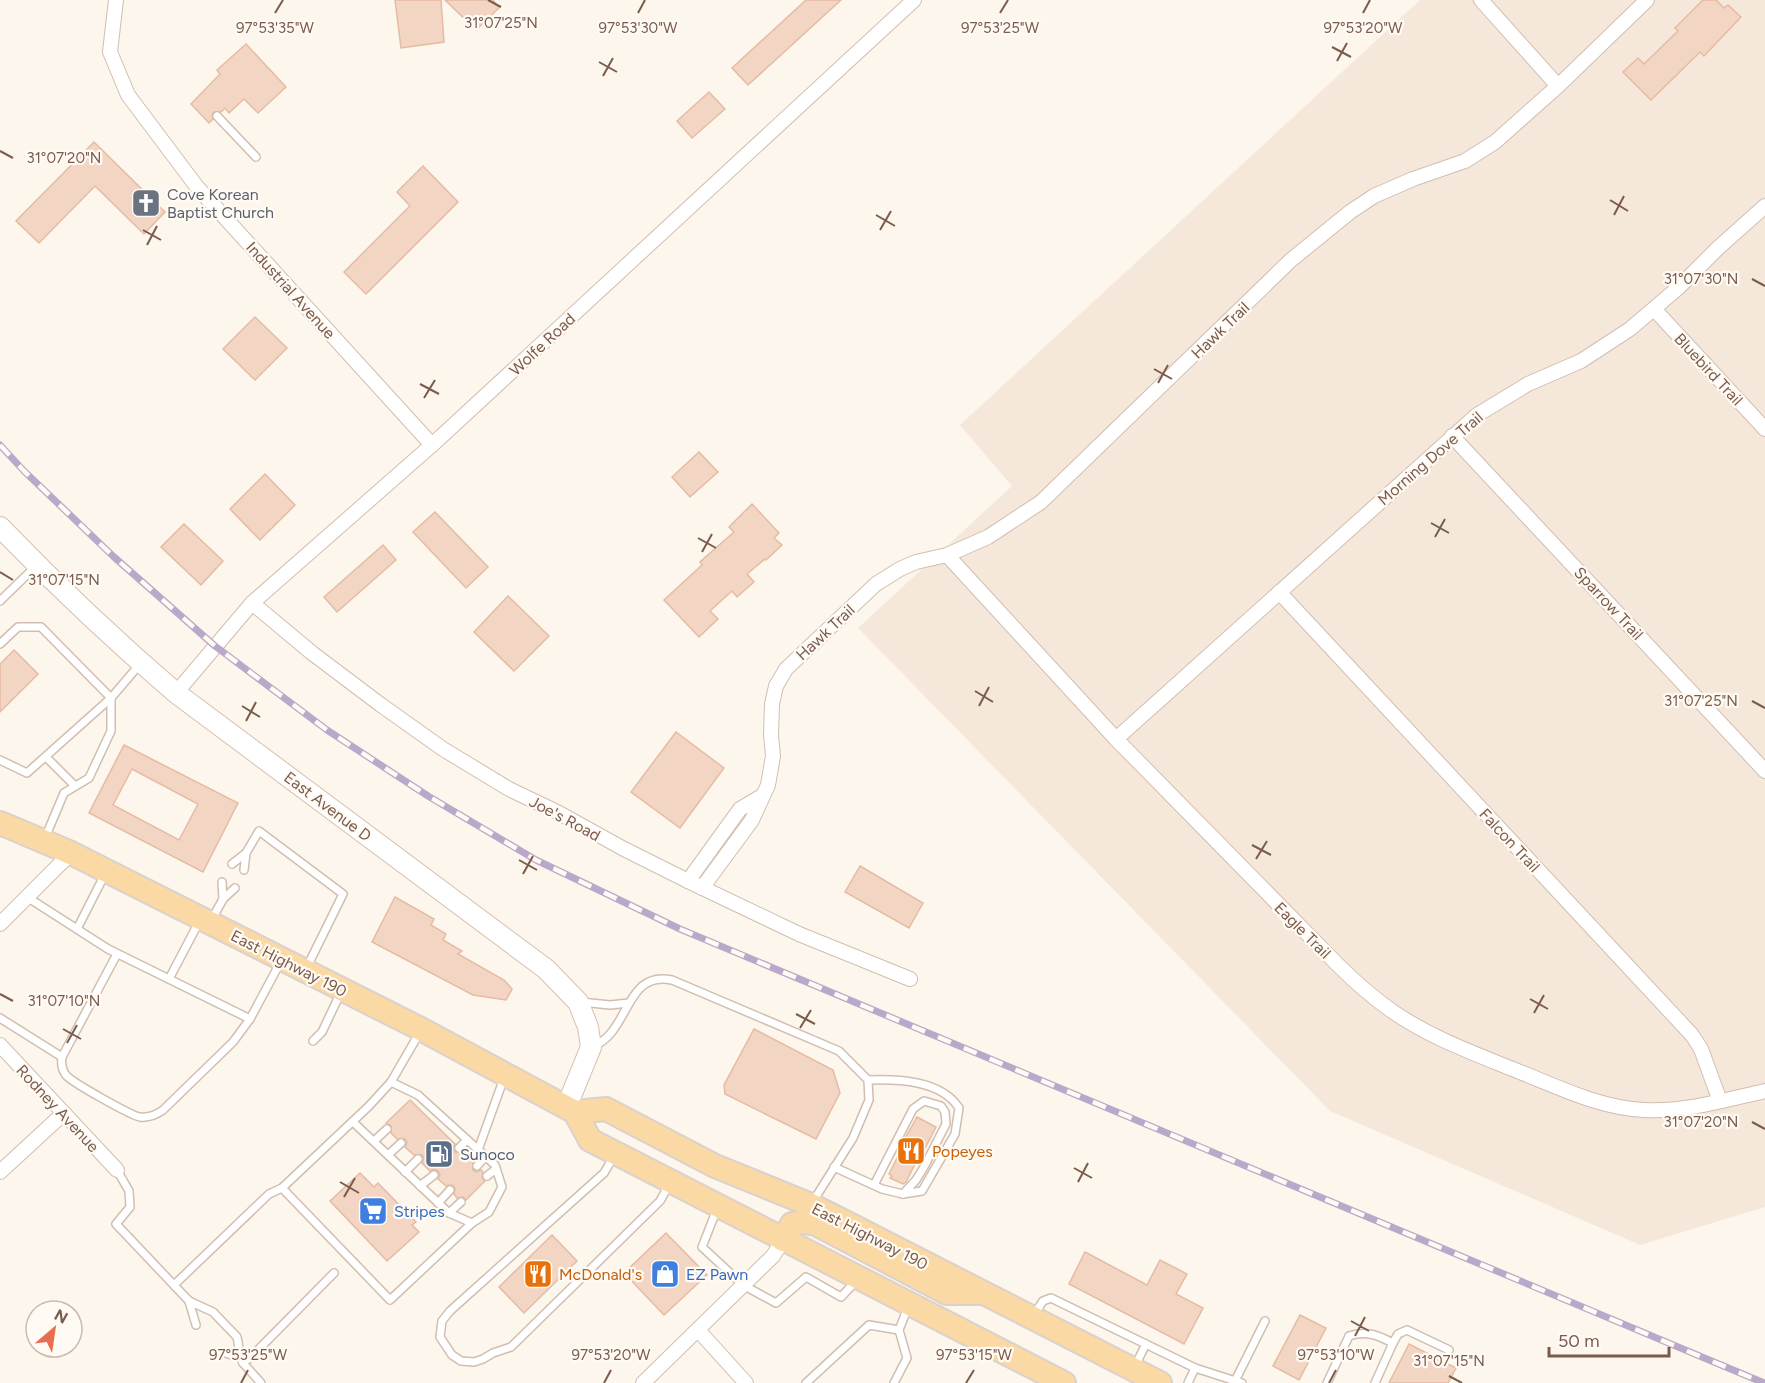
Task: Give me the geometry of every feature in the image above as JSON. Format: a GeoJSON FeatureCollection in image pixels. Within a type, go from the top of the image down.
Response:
{"type":"FeatureCollection","features":[{"type":"Feature","properties":{"kind":"main road","name":"East Avenue D"},"geometry":{"type":"LineString","coordinates":[[0,527],[140,663],[176,693],[546,969],[578,1002],[588,1027],[591,1047]]}},
{"type":"Feature","properties":{"kind":"main road","name":"East Highway 190"},"geometry":{"type":"LineString","coordinates":[[0,823],[71,853],[421,1030],[570,1110],[606,1109],[715,1166],[811,1205],[1160,1383]]}},
{"type":"Feature","properties":{"kind":"main road"},"geometry":{"type":"LineString","coordinates":[[591,1047],[570,1110],[590,1140],[1064,1383]]}},
{"type":"Feature","properties":{"kind":"main road"},"geometry":{"type":"LineString","coordinates":[[783,1240],[792,1224],[804,1221],[816,1224],[947,1293],[983,1293]]}},
{"type":"Feature","properties":{"kind":"street","name":"Industrial Avenue"},"geometry":{"type":"LineString","coordinates":[[116,0],[110,52],[128,95],[197,187],[432,445]]}},
{"type":"Feature","properties":{"kind":"street","name":"Wolfe Road"},"geometry":{"type":"LineString","coordinates":[[176,693],[252,603],[432,445],[914,0]]}},
{"type":"Feature","properties":{"kind":"street"},"geometry":{"type":"LineString","coordinates":[[1481,0],[1558,86]]}},
{"type":"Feature","properties":{"kind":"street","name":"Hawk Trail"},"geometry":{"type":"LineString","coordinates":[[702,888],[752,820],[768,785],[773,756],[772,704],[776,686],[786,669],[876,584],[890,574],[916,562],[947,555],[988,537],[1041,502],[1291,260],[1350,212],[1374,196],[1464,160],[1496,142],[1647,0]]}},
{"type":"Feature","properties":{"kind":"street","name":"Morning Dove Trail"},"geometry":{"type":"LineString","coordinates":[[1116,739],[1477,415],[1528,384],[1581,361],[1602,349],[1654,309],[1765,206]]}},
{"type":"Feature","properties":{"kind":"street","name":"Bluebird Trail"},"geometry":{"type":"LineString","coordinates":[[1654,309],[1765,429]]}},
{"type":"Feature","properties":{"kind":"street","name":"Sparrow Trail"},"geometry":{"type":"LineString","coordinates":[[1452,436],[1765,771]]}},
{"type":"Feature","properties":{"kind":"street","name":"Eagle Trail"},"geometry":{"type":"LineString","coordinates":[[947,555],[1116,739],[1336,964],[1393,1012],[1436,1037],[1471,1052],[1578,1095],[1615,1106],[1643,1110],[1686,1109],[1765,1090]]}},
{"type":"Feature","properties":{"kind":"street","name":"Falcon Trail"},"geometry":{"type":"LineString","coordinates":[[1279,592],[1692,1035],[1701,1049],[1720,1101]]}},
{"type":"Feature","properties":{"kind":"street","name":"Joe's Road"},"geometry":{"type":"LineString","coordinates":[[252,603],[312,653],[443,749],[509,789],[559,813],[624,849],[799,934],[910,979]]}},
{"type":"Feature","properties":{"kind":"street"},"geometry":{"type":"LineString","coordinates":[[688,881],[740,809],[762,796]]}},
{"type":"Feature","properties":{"kind":"street"},"geometry":{"type":"LineString","coordinates":[[0,924],[71,853]]}},
{"type":"Feature","properties":{"kind":"street","name":"Rodney Avenue"},"geometry":{"type":"LineString","coordinates":[[0,1045],[117,1170]]}},
{"type":"Feature","properties":{"kind":"street"},"geometry":{"type":"LineString","coordinates":[[0,1172],[64,1113]]}},
{"type":"Feature","properties":{"kind":"street"},"geometry":{"type":"LineString","coordinates":[[643,1383],[773,1256],[783,1240]]}},
{"type":"Feature","properties":{"kind":"street"},"geometry":{"type":"LineString","coordinates":[[698,1330],[746,1383]]}},
{"type":"Feature","properties":{"kind":"lane"},"geometry":{"type":"LineString","coordinates":[[217,116],[256,157]]}},
{"type":"Feature","properties":{"kind":"lane"},"geometry":{"type":"LineString","coordinates":[[0,601],[37,565]]}},
{"type":"Feature","properties":{"kind":"lane"},"geometry":{"type":"LineString","coordinates":[[0,589],[6,595]]}},
{"type":"Feature","properties":{"kind":"lane"},"geometry":{"type":"LineString","coordinates":[[0,644],[18,627],[41,627],[111,698],[111,731],[89,778],[64,793],[44,842]]}},
{"type":"Feature","properties":{"kind":"lane"},"geometry":{"type":"LineString","coordinates":[[0,760],[27,773],[111,698],[140,663]]}},
{"type":"Feature","properties":{"kind":"lane"},"geometry":{"type":"LineString","coordinates":[[45,757],[75,786]]}},
{"type":"Feature","properties":{"kind":"lane"},"geometry":{"type":"LineString","coordinates":[[232,864],[246,853],[259,831],[343,894],[305,971]]}},
{"type":"Feature","properties":{"kind":"lane"},"geometry":{"type":"LineString","coordinates":[[244,870],[246,853]]}},
{"type":"Feature","properties":{"kind":"lane"},"geometry":{"type":"LineString","coordinates":[[77,929],[106,871]]}},
{"type":"Feature","properties":{"kind":"lane"},"geometry":{"type":"LineString","coordinates":[[222,882],[223,899]]}},
{"type":"Feature","properties":{"kind":"lane"},"geometry":{"type":"LineString","coordinates":[[170,979],[205,921],[235,888]]}},
{"type":"Feature","properties":{"kind":"lane"},"geometry":{"type":"LineString","coordinates":[[27,897],[117,954],[250,1019]]}},
{"type":"Feature","properties":{"kind":"lane"},"geometry":{"type":"LineString","coordinates":[[117,954],[62,1057],[63,1071],[71,1080],[135,1116],[149,1117],[163,1110],[225,1050],[250,1019],[282,960]]}},
{"type":"Feature","properties":{"kind":"lane"},"geometry":{"type":"LineString","coordinates":[[591,1047],[605,1041],[644,984],[660,978],[672,980],[839,1052],[868,1080],[869,1100],[853,1138],[811,1205]]}},
{"type":"Feature","properties":{"kind":"lane"},"geometry":{"type":"LineString","coordinates":[[313,1041],[322,1032],[342,990]]}},
{"type":"Feature","properties":{"kind":"lane"},"geometry":{"type":"LineString","coordinates":[[578,1002],[610,1005],[629,1003]]}},
{"type":"Feature","properties":{"kind":"lane"},"geometry":{"type":"LineString","coordinates":[[0,1018],[62,1057]]}},
{"type":"Feature","properties":{"kind":"lane"},"geometry":{"type":"LineString","coordinates":[[174,1285],[269,1194],[282,1188],[353,1122],[391,1082],[421,1030]]}},
{"type":"Feature","properties":{"kind":"lane"},"geometry":{"type":"LineString","coordinates":[[478,1150],[505,1076]]}},
{"type":"Feature","properties":{"kind":"lane"},"geometry":{"type":"LineString","coordinates":[[834,1167],[874,1185],[903,1194],[922,1191],[955,1134],[958,1108],[952,1098],[922,1084],[885,1079],[868,1080]]}},
{"type":"Feature","properties":{"kind":"lane"},"geometry":{"type":"LineString","coordinates":[[282,1188],[390,1300],[472,1223],[489,1212],[502,1187],[495,1165],[420,1097],[391,1082]]}},
{"type":"Feature","properties":{"kind":"lane"},"geometry":{"type":"LineString","coordinates":[[414,1103],[420,1097]]}},
{"type":"Feature","properties":{"kind":"lane"},"geometry":{"type":"LineString","coordinates":[[874,1185],[913,1109],[924,1101],[941,1106],[945,1112],[946,1124],[916,1180],[903,1194]]}},
{"type":"Feature","properties":{"kind":"lane"},"geometry":{"type":"LineString","coordinates":[[428,1117],[435,1110]]}},
{"type":"Feature","properties":{"kind":"lane"},"geometry":{"type":"LineString","coordinates":[[353,1122],[449,1213],[472,1223]]}},
{"type":"Feature","properties":{"kind":"lane"},"geometry":{"type":"LineString","coordinates":[[445,1134],[452,1126]]}},
{"type":"Feature","properties":{"kind":"lane"},"geometry":{"type":"LineString","coordinates":[[374,1141],[387,1129]]}},
{"type":"Feature","properties":{"kind":"lane"},"geometry":{"type":"LineString","coordinates":[[459,1148],[467,1140]]}},
{"type":"Feature","properties":{"kind":"lane"},"geometry":{"type":"LineString","coordinates":[[388,1155],[401,1143]]}},
{"type":"Feature","properties":{"kind":"lane"},"geometry":{"type":"LineString","coordinates":[[615,1154],[604,1173],[450,1311],[442,1321],[440,1337],[452,1355],[461,1361],[474,1362],[511,1347],[660,1201],[670,1182]]}},
{"type":"Feature","properties":{"kind":"lane"},"geometry":{"type":"LineString","coordinates":[[477,1166],[485,1157]]}},
{"type":"Feature","properties":{"kind":"lane"},"geometry":{"type":"LineString","coordinates":[[405,1172],[418,1159]]}},
{"type":"Feature","properties":{"kind":"lane"},"geometry":{"type":"LineString","coordinates":[[487,1176],[496,1168]]}},
{"type":"Feature","properties":{"kind":"lane"},"geometry":{"type":"LineString","coordinates":[[117,1170],[129,1191],[130,1207],[116,1224],[189,1302],[196,1325]]}},
{"type":"Feature","properties":{"kind":"lane"},"geometry":{"type":"LineString","coordinates":[[420,1186],[434,1175]]}},
{"type":"Feature","properties":{"kind":"lane"},"geometry":{"type":"LineString","coordinates":[[438,1203],[450,1190]]}},
{"type":"Feature","properties":{"kind":"lane"},"geometry":{"type":"LineString","coordinates":[[449,1213],[461,1202]]}},
{"type":"Feature","properties":{"kind":"lane"},"geometry":{"type":"LineString","coordinates":[[718,1207],[702,1246],[743,1285],[776,1303],[806,1277],[841,1297],[858,1278]]}},
{"type":"Feature","properties":{"kind":"lane"},"geometry":{"type":"LineString","coordinates":[[242,1360],[334,1273]]}},
{"type":"Feature","properties":{"kind":"lane"},"geometry":{"type":"LineString","coordinates":[[1032,1318],[1043,1301],[1051,1298],[1195,1368],[1237,1382],[1265,1321]]}},
{"type":"Feature","properties":{"kind":"lane"},"geometry":{"type":"LineString","coordinates":[[189,1302],[213,1312],[237,1337],[242,1360],[261,1383]]}},
{"type":"Feature","properties":{"kind":"lane"},"geometry":{"type":"LineString","coordinates":[[894,1383],[907,1359],[899,1330],[909,1304]]}},
{"type":"Feature","properties":{"kind":"lane"},"geometry":{"type":"LineString","coordinates":[[806,1383],[869,1325],[899,1330]]}},
{"type":"Feature","properties":{"kind":"lane"},"geometry":{"type":"LineString","coordinates":[[1375,1383],[1398,1334],[1407,1330],[1449,1350]]}},
{"type":"Feature","properties":{"kind":"lane"},"geometry":{"type":"LineString","coordinates":[[1327,1383],[1349,1336],[1361,1332],[1375,1334],[1393,1343]]}},
{"type":"Feature","properties":{"kind":"lane"},"geometry":{"type":"LineString","coordinates":[[1133,1369],[1146,1344]]}},
{"type":"Feature","properties":{"kind":"lane"},"geometry":{"type":"LineString","coordinates":[[222,1352],[242,1360]]}},
{"type":"Feature","properties":{"kind":"lane"},"geometry":{"type":"LineString","coordinates":[[1188,1383],[1195,1368]]}},
{"type":"Feature","properties":{"kind":"shaded area"},"geometry":{"type":"Polygon","coordinates":[[[1420,0],[1765,0],[1765,1207],[1640,1245],[1330,1111],[858,628],[1012,486],[960,425],[1420,0]]]}},
{"type":"Feature","properties":{"kind":"building"},"geometry":{"type":"Polygon","coordinates":[[[395,0],[441,0],[444,42],[401,48],[395,0]]]}},
{"type":"Feature","properties":{"kind":"building"},"geometry":{"type":"Polygon","coordinates":[[[445,0],[493,0],[499,8],[476,30],[445,0]]]}},
{"type":"Feature","properties":{"kind":"building"},"geometry":{"type":"Polygon","coordinates":[[[806,0],[841,0],[748,85],[732,68],[806,0]]]}},
{"type":"Feature","properties":{"kind":"building"},"geometry":{"type":"Polygon","coordinates":[[[1703,0],[1716,0],[1724,8],[1728,5],[1741,17],[1704,56],[1700,52],[1651,100],[1623,72],[1638,58],[1644,64],[1678,31],[1675,28],[1703,0]]]}},
{"type":"Feature","properties":{"kind":"building"},"geometry":{"type":"Polygon","coordinates":[[[246,44],[286,87],[258,113],[244,99],[229,113],[225,108],[221,112],[214,112],[213,119],[209,123],[191,104],[220,74],[217,70],[246,44]]]}},
{"type":"Feature","properties":{"kind":"building"},"geometry":{"type":"Polygon","coordinates":[[[709,92],[725,109],[692,138],[677,121],[709,92]]]}},
{"type":"Feature","properties":{"kind":"building"},"geometry":{"type":"Polygon","coordinates":[[[94,142],[165,212],[144,234],[95,186],[39,243],[16,221],[94,142]]]}},
{"type":"Feature","properties":{"kind":"building"},"geometry":{"type":"Polygon","coordinates":[[[423,166],[458,202],[366,294],[344,272],[410,206],[397,192],[423,166]]]}},
{"type":"Feature","properties":{"kind":"building"},"geometry":{"type":"Polygon","coordinates":[[[255,317],[287,348],[255,380],[223,349],[255,317]]]}},
{"type":"Feature","properties":{"kind":"building"},"geometry":{"type":"Polygon","coordinates":[[[699,452],[718,472],[690,497],[672,477],[699,452]]]}},
{"type":"Feature","properties":{"kind":"building"},"geometry":{"type":"Polygon","coordinates":[[[265,474],[295,505],[260,540],[230,509],[265,474]]]}},
{"type":"Feature","properties":{"kind":"building"},"geometry":{"type":"Polygon","coordinates":[[[752,504],[779,533],[774,538],[782,545],[747,574],[754,582],[737,597],[732,591],[710,611],[718,619],[699,637],[664,600],[702,565],[700,562],[734,532],[729,527],[752,504]]]}},
{"type":"Feature","properties":{"kind":"building"},"geometry":{"type":"Polygon","coordinates":[[[435,512],[488,567],[466,588],[413,532],[435,512]]]}},
{"type":"Feature","properties":{"kind":"building"},"geometry":{"type":"Polygon","coordinates":[[[184,524],[223,561],[201,585],[161,547],[184,524]]]}},
{"type":"Feature","properties":{"kind":"building"},"geometry":{"type":"Polygon","coordinates":[[[383,545],[396,560],[337,612],[324,597],[383,545]]]}},
{"type":"Feature","properties":{"kind":"building"},"geometry":{"type":"Polygon","coordinates":[[[508,596],[549,636],[514,671],[474,632],[508,596]]]}},
{"type":"Feature","properties":{"kind":"building"},"geometry":{"type":"Polygon","coordinates":[[[14,650],[38,674],[0,712],[0,664],[14,650]]]}},
{"type":"Feature","properties":{"kind":"building"},"geometry":{"type":"Polygon","coordinates":[[[676,732],[724,768],[680,828],[631,792],[676,732]]]}},
{"type":"Feature","properties":{"kind":"building"},"geometry":{"type":"Polygon","coordinates":[[[124,745],[238,803],[203,872],[89,813],[124,745]],[[132,769],[113,805],[179,840],[198,804],[132,769]]]}},
{"type":"Feature","properties":{"kind":"building"},"geometry":{"type":"Polygon","coordinates":[[[860,866],[923,903],[909,928],[845,892],[860,866]]]}},
{"type":"Feature","properties":{"kind":"building"},"geometry":{"type":"Polygon","coordinates":[[[395,897],[434,919],[431,925],[446,934],[443,940],[462,951],[458,954],[504,980],[512,989],[506,1000],[473,995],[372,942],[395,897]]]}},
{"type":"Feature","properties":{"kind":"building"},"geometry":{"type":"Polygon","coordinates":[[[754,1029],[833,1070],[840,1093],[816,1139],[725,1094],[724,1085],[754,1029]]]}},
{"type":"Feature","properties":{"kind":"building","name":"Sunoco"},"geometry":{"type":"Polygon","coordinates":[[[410,1100],[455,1144],[453,1149],[455,1152],[463,1152],[473,1162],[473,1170],[483,1172],[482,1177],[485,1181],[466,1200],[463,1197],[457,1198],[453,1186],[446,1186],[438,1179],[440,1175],[438,1171],[434,1169],[430,1171],[422,1163],[424,1158],[422,1155],[414,1155],[405,1147],[407,1142],[405,1139],[397,1139],[391,1133],[391,1126],[386,1123],[410,1100]]]}},
{"type":"Feature","properties":{"kind":"building","name":"Popeyes"},"geometry":{"type":"Polygon","coordinates":[[[917,1117],[936,1127],[903,1184],[890,1178],[892,1176],[889,1174],[900,1152],[898,1151],[917,1117]]]}},
{"type":"Feature","properties":{"kind":"building","name":"Stripes"},"geometry":{"type":"Polygon","coordinates":[[[360,1173],[374,1187],[378,1183],[416,1222],[412,1225],[419,1232],[387,1261],[330,1201],[360,1173]]]}},
{"type":"Feature","properties":{"kind":"building","name":"EZ Pawn"},"geometry":{"type":"Polygon","coordinates":[[[666,1233],[707,1275],[664,1315],[624,1273],[666,1233]]]}},
{"type":"Feature","properties":{"kind":"building","name":"McDonald's"},"geometry":{"type":"Polygon","coordinates":[[[552,1235],[577,1261],[524,1313],[499,1287],[552,1235]]]}},
{"type":"Feature","properties":{"kind":"building"},"geometry":{"type":"Polygon","coordinates":[[[1085,1252],[1147,1285],[1160,1260],[1187,1274],[1176,1294],[1203,1308],[1184,1344],[1069,1284],[1085,1252]]]}},
{"type":"Feature","properties":{"kind":"building"},"geometry":{"type":"Polygon","coordinates":[[[1300,1315],[1326,1328],[1299,1380],[1273,1366],[1300,1315]]]}},
{"type":"Feature","properties":{"kind":"building"},"geometry":{"type":"Polygon","coordinates":[[[1409,1344],[1456,1368],[1448,1383],[1389,1383],[1409,1344]]]}},
{"type":"Feature","properties":{"kind":"railway"},"geometry":{"type":"LineString","coordinates":[[0,445],[114,557],[215,646],[327,730],[428,796],[536,860],[680,929],[1764,1383]]}},
{"type":"Feature","properties":{"kind":"place","name":"Cove Korean Baptist Church"},"geometry":{"type":"Point","coordinates":[146,203]}},
{"type":"Feature","properties":{"kind":"place","name":"Popeyes"},"geometry":{"type":"Point","coordinates":[911,1151]}},
{"type":"Feature","properties":{"kind":"place","name":"Sunoco"},"geometry":{"type":"Point","coordinates":[439,1154]}},
{"type":"Feature","properties":{"kind":"place","name":"Stripes"},"geometry":{"type":"Point","coordinates":[373,1211]}},
{"type":"Feature","properties":{"kind":"place","name":"McDonald's"},"geometry":{"type":"Point","coordinates":[538,1274]}},
{"type":"Feature","properties":{"kind":"place","name":"EZ Pawn"},"geometry":{"type":"Point","coordinates":[665,1274]}}]}
